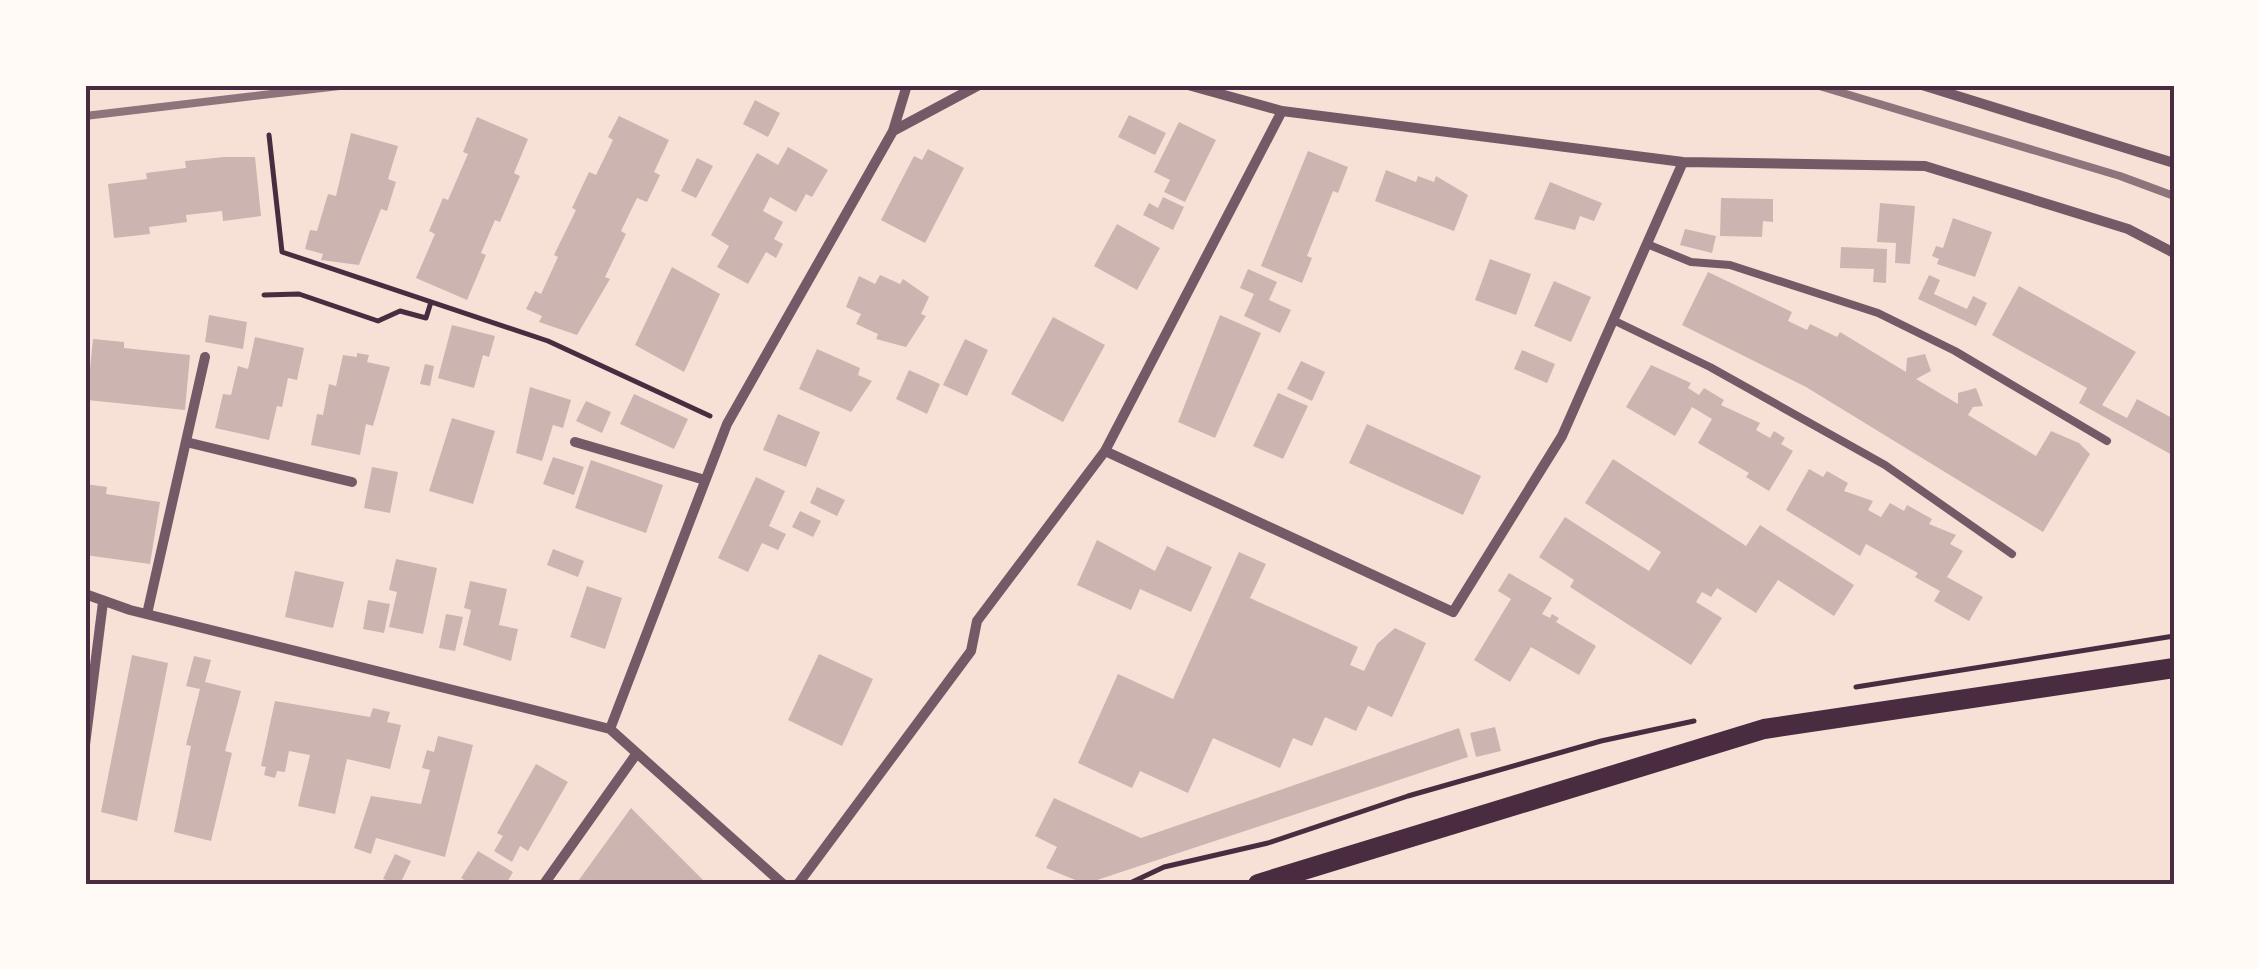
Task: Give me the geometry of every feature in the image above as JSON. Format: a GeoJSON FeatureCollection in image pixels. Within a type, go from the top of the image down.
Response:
{"type":"FeatureCollection","features":[{"type":"Feature","properties":{"kind":"main road"},"geometry":{"type":"LineString","coordinates":[[1258,884],[1764,729],[2174,668]]}},
{"type":"Feature","properties":{"kind":"street"},"geometry":{"type":"LineString","coordinates":[[610,729],[727,424],[893,130],[907,85]]}},
{"type":"Feature","properties":{"kind":"street"},"geometry":{"type":"LineString","coordinates":[[893,130],[979,85]]}},
{"type":"Feature","properties":{"kind":"street"},"geometry":{"type":"LineString","coordinates":[[1188,85],[1282,111],[1683,162],[1924,166],[2128,229],[2174,253]]}},
{"type":"Feature","properties":{"kind":"street"},"geometry":{"type":"LineString","coordinates":[[1922,85],[2174,163]]}},
{"type":"Feature","properties":{"kind":"street"},"geometry":{"type":"LineString","coordinates":[[798,884],[971,651],[978,620],[1105,451],[1282,111]]}},
{"type":"Feature","properties":{"kind":"street"},"geometry":{"type":"LineString","coordinates":[[1105,451],[1452,612],[1562,436],[1683,162]]}},
{"type":"Feature","properties":{"kind":"street"},"geometry":{"type":"LineString","coordinates":[[147,614],[205,357]]}},
{"type":"Feature","properties":{"kind":"street"},"geometry":{"type":"LineString","coordinates":[[186,442],[352,482]]}},
{"type":"Feature","properties":{"kind":"street"},"geometry":{"type":"LineString","coordinates":[[575,442],[705,480]]}},
{"type":"Feature","properties":{"kind":"street"},"geometry":{"type":"LineString","coordinates":[[85,594],[147,614],[610,729],[784,884]]}},
{"type":"Feature","properties":{"kind":"street"},"geometry":{"type":"LineString","coordinates":[[85,745],[103,602]]}},
{"type":"Feature","properties":{"kind":"street"},"geometry":{"type":"LineString","coordinates":[[544,884],[637,753]]}},
{"type":"Feature","properties":{"kind":"lane"},"geometry":{"type":"LineString","coordinates":[[1647,244],[1691,262],[1730,265],[1804,293],[1878,313],[1955,351],[2106,441]]}},
{"type":"Feature","properties":{"kind":"lane"},"geometry":{"type":"LineString","coordinates":[[1613,320],[1710,367],[1885,465],[2012,554]]}},
{"type":"Feature","properties":{"kind":"path"},"geometry":{"type":"LineString","coordinates":[[270,135],[282,252],[548,341],[727,424]]}},
{"type":"Feature","properties":{"kind":"path"},"geometry":{"type":"LineString","coordinates":[[264,295],[299,294],[378,321],[400,311],[426,318],[431,302]]}},
{"type":"Feature","properties":{"kind":"building"},"geometry":{"type":"Polygon","coordinates":[[[755,100],[780,113],[768,137],[743,124],[755,100]]]}},
{"type":"Feature","properties":{"kind":"building"},"geometry":{"type":"Polygon","coordinates":[[[1129,115],[1166,133],[1155,155],[1118,137],[1129,115]]]}},
{"type":"Feature","properties":{"kind":"building"},"geometry":{"type":"Polygon","coordinates":[[[619,116],[669,140],[654,172],[660,175],[647,202],[637,198],[621,231],[626,234],[605,277],[610,279],[577,335],[539,322],[542,316],[526,309],[535,291],[541,294],[576,210],[572,208],[589,172],[596,175],[613,140],[608,137],[619,116]]]}},
{"type":"Feature","properties":{"kind":"building"},"geometry":{"type":"Polygon","coordinates":[[[477,117],[528,139],[514,173],[520,176],[500,222],[495,220],[481,253],[486,255],[467,300],[416,278],[435,234],[429,231],[468,154],[463,152],[477,117]]]}},
{"type":"Feature","properties":{"kind":"building"},"geometry":{"type":"Polygon","coordinates":[[[1179,122],[1216,140],[1185,202],[1164,192],[1170,180],[1154,172],[1179,122]]]}},
{"type":"Feature","properties":{"kind":"building"},"geometry":{"type":"Polygon","coordinates":[[[351,133],[398,146],[388,179],[396,182],[387,211],[381,209],[359,265],[321,260],[323,254],[305,249],[310,230],[317,231],[328,194],[336,196],[351,133]]]}},
{"type":"Feature","properties":{"kind":"building"},"geometry":{"type":"Polygon","coordinates":[[[788,147],[828,170],[812,197],[806,194],[796,212],[770,197],[763,211],[783,222],[774,239],[783,244],[776,258],[766,252],[748,284],[717,267],[729,246],[711,235],[757,153],[778,165],[788,147]]]}},
{"type":"Feature","properties":{"kind":"building"},"geometry":{"type":"Polygon","coordinates":[[[928,149],[964,168],[925,243],[881,220],[914,156],[922,160],[928,149]]]}},
{"type":"Feature","properties":{"kind":"building"},"geometry":{"type":"Polygon","coordinates":[[[1308,151],[1348,167],[1338,193],[1333,191],[1307,256],[1312,258],[1302,283],[1261,266],[1308,151]]]}},
{"type":"Feature","properties":{"kind":"building"},"geometry":{"type":"Polygon","coordinates":[[[255,157],[261,216],[223,221],[222,211],[186,215],[187,222],[149,227],[150,234],[114,238],[108,184],[147,179],[146,173],[186,168],[185,161],[255,157]]]}},
{"type":"Feature","properties":{"kind":"building"},"geometry":{"type":"Polygon","coordinates":[[[697,158],[713,166],[696,198],[681,191],[697,158]]]}},
{"type":"Feature","properties":{"kind":"building"},"geometry":{"type":"Polygon","coordinates":[[[1386,170],[1416,182],[1418,176],[1434,182],[1436,176],[1468,195],[1454,231],[1375,201],[1386,170]]]}},
{"type":"Feature","properties":{"kind":"building"},"geometry":{"type":"Polygon","coordinates":[[[1550,182],[1602,203],[1594,221],[1580,216],[1575,230],[1534,219],[1550,182]]]}},
{"type":"Feature","properties":{"kind":"building"},"geometry":{"type":"Polygon","coordinates":[[[1163,197],[1184,207],[1173,230],[1143,215],[1149,203],[1158,208],[1163,197]]]}},
{"type":"Feature","properties":{"kind":"building"},"geometry":{"type":"Polygon","coordinates":[[[1721,198],[1773,199],[1773,222],[1763,221],[1762,237],[1720,236],[1721,198]]]}},
{"type":"Feature","properties":{"kind":"building"},"geometry":{"type":"Polygon","coordinates":[[[1880,203],[1915,206],[1910,264],[1895,263],[1896,243],[1877,242],[1880,203]]]}},
{"type":"Feature","properties":{"kind":"building"},"geometry":{"type":"Polygon","coordinates":[[[1953,218],[1992,232],[1975,277],[1937,264],[1939,259],[1932,256],[1936,246],[1943,248],[1953,218]]]}},
{"type":"Feature","properties":{"kind":"building"},"geometry":{"type":"Polygon","coordinates":[[[1117,224],[1160,248],[1137,290],[1094,266],[1117,224]]]}},
{"type":"Feature","properties":{"kind":"building"},"geometry":{"type":"Polygon","coordinates":[[[1685,229],[1716,236],[1712,253],[1680,245],[1685,229]]]}},
{"type":"Feature","properties":{"kind":"building"},"geometry":{"type":"Polygon","coordinates":[[[1841,247],[1887,249],[1886,283],[1873,282],[1874,269],[1840,268],[1841,247]]]}},
{"type":"Feature","properties":{"kind":"building"},"geometry":{"type":"Polygon","coordinates":[[[1490,259],[1531,274],[1516,315],[1475,300],[1490,259]]]}},
{"type":"Feature","properties":{"kind":"building"},"geometry":{"type":"Polygon","coordinates":[[[672,267],[720,294],[684,372],[635,345],[672,267]]]}},
{"type":"Feature","properties":{"kind":"building"},"geometry":{"type":"Polygon","coordinates":[[[1248,269],[1277,282],[1269,300],[1291,310],[1280,333],[1244,316],[1254,294],[1240,288],[1248,269]]]}},
{"type":"Feature","properties":{"kind":"building"},"geometry":{"type":"Polygon","coordinates":[[[1708,272],[1792,312],[1788,321],[1807,330],[1810,324],[1837,337],[1840,332],[1906,372],[1907,358],[1925,354],[1931,371],[1916,379],[1958,404],[1958,393],[1976,388],[1983,406],[1973,407],[1968,415],[2036,456],[2051,431],[2079,443],[2090,454],[2043,532],[1806,387],[1682,325],[1708,272]]]}},
{"type":"Feature","properties":{"kind":"building"},"geometry":{"type":"Polygon","coordinates":[[[880,275],[900,284],[903,279],[929,297],[921,314],[926,316],[906,347],[876,339],[878,334],[856,324],[861,314],[846,307],[859,276],[875,284],[880,275]]]}},
{"type":"Feature","properties":{"kind":"building"},"geometry":{"type":"Polygon","coordinates":[[[1929,275],[1940,280],[1934,294],[1967,309],[1973,296],[1987,303],[1976,326],[1918,299],[1929,275]]]}},
{"type":"Feature","properties":{"kind":"building"},"geometry":{"type":"Polygon","coordinates":[[[1554,281],[1591,297],[1571,342],[1534,326],[1554,281]]]}},
{"type":"Feature","properties":{"kind":"building"},"geometry":{"type":"Polygon","coordinates":[[[2019,286],[2136,352],[2102,405],[2127,418],[2137,399],[2174,419],[2174,456],[2079,403],[2087,388],[1992,335],[2019,286]]]}},
{"type":"Feature","properties":{"kind":"building"},"geometry":{"type":"Polygon","coordinates":[[[209,315],[247,322],[243,349],[205,342],[209,315]]]}},
{"type":"Feature","properties":{"kind":"building"},"geometry":{"type":"Polygon","coordinates":[[[1220,315],[1261,333],[1215,438],[1178,422],[1220,315]]]}},
{"type":"Feature","properties":{"kind":"building"},"geometry":{"type":"Polygon","coordinates":[[[1053,317],[1105,345],[1063,422],[1011,394],[1053,317]]]}},
{"type":"Feature","properties":{"kind":"building"},"geometry":{"type":"Polygon","coordinates":[[[452,325],[495,336],[489,357],[483,355],[474,388],[438,378],[452,325]]]}},
{"type":"Feature","properties":{"kind":"building"},"geometry":{"type":"Polygon","coordinates":[[[255,337],[304,348],[297,380],[288,378],[269,440],[215,428],[223,394],[231,395],[238,366],[248,369],[255,337]]]}},
{"type":"Feature","properties":{"kind":"building"},"geometry":{"type":"Polygon","coordinates":[[[93,339],[124,342],[124,348],[190,355],[185,410],[87,400],[93,339]]]}},
{"type":"Feature","properties":{"kind":"building"},"geometry":{"type":"Polygon","coordinates":[[[965,339],[988,350],[967,396],[943,385],[965,339]]]}},
{"type":"Feature","properties":{"kind":"building"},"geometry":{"type":"Polygon","coordinates":[[[817,349],[860,368],[858,375],[872,381],[851,412],[799,389],[817,349]]]}},
{"type":"Feature","properties":{"kind":"building"},"geometry":{"type":"Polygon","coordinates":[[[1522,350],[1555,364],[1547,383],[1514,369],[1522,350]]]}},
{"type":"Feature","properties":{"kind":"building"},"geometry":{"type":"Polygon","coordinates":[[[357,353],[369,355],[367,362],[390,367],[373,426],[366,424],[360,455],[311,445],[317,414],[323,415],[329,384],[336,386],[343,355],[357,357],[357,353]]]}},
{"type":"Feature","properties":{"kind":"building"},"geometry":{"type":"Polygon","coordinates":[[[1301,361],[1325,372],[1312,401],[1287,389],[1301,361]]]}},
{"type":"Feature","properties":{"kind":"building"},"geometry":{"type":"Polygon","coordinates":[[[425,364],[434,366],[430,386],[420,384],[425,364]]]}},
{"type":"Feature","properties":{"kind":"building"},"geometry":{"type":"Polygon","coordinates":[[[1651,365],[1691,383],[1688,388],[1699,395],[1704,388],[1724,400],[1721,405],[1760,423],[1756,430],[1770,438],[1774,431],[1785,438],[1781,444],[1793,451],[1769,491],[1746,477],[1749,473],[1698,443],[1712,419],[1692,407],[1675,436],[1626,407],[1651,365]]]}},
{"type":"Feature","properties":{"kind":"building"},"geometry":{"type":"Polygon","coordinates":[[[909,370],[940,384],[927,414],[896,399],[909,370]]]}},
{"type":"Feature","properties":{"kind":"building"},"geometry":{"type":"Polygon","coordinates":[[[530,387],[571,400],[563,428],[553,425],[542,461],[516,453],[530,387]]]}},
{"type":"Feature","properties":{"kind":"building"},"geometry":{"type":"Polygon","coordinates":[[[1278,393],[1308,406],[1283,459],[1253,446],[1278,393]]]}},
{"type":"Feature","properties":{"kind":"building"},"geometry":{"type":"Polygon","coordinates":[[[634,394],[688,419],[674,449],[620,424],[634,394]]]}},
{"type":"Feature","properties":{"kind":"building"},"geometry":{"type":"Polygon","coordinates":[[[586,401],[611,412],[602,433],[576,421],[586,401]]]}},
{"type":"Feature","properties":{"kind":"building"},"geometry":{"type":"Polygon","coordinates":[[[778,414],[820,432],[806,467],[763,450],[778,414]]]}},
{"type":"Feature","properties":{"kind":"building"},"geometry":{"type":"Polygon","coordinates":[[[452,418],[495,431],[473,504],[429,491],[452,418]]]}},
{"type":"Feature","properties":{"kind":"building"},"geometry":{"type":"Polygon","coordinates":[[[1367,424],[1481,476],[1463,515],[1349,463],[1367,424]]]}},
{"type":"Feature","properties":{"kind":"building"},"geometry":{"type":"Polygon","coordinates":[[[553,457],[584,467],[574,495],[543,484],[553,457]]]}},
{"type":"Feature","properties":{"kind":"building"},"geometry":{"type":"Polygon","coordinates":[[[1613,459],[1746,546],[1760,525],[1854,585],[1834,616],[1778,580],[1756,613],[1717,588],[1711,597],[1702,592],[1696,602],[1722,618],[1691,665],[1570,587],[1574,580],[1539,557],[1565,517],[1649,571],[1661,552],[1585,503],[1613,459]]]}},
{"type":"Feature","properties":{"kind":"building"},"geometry":{"type":"Polygon","coordinates":[[[591,460],[663,485],[646,533],[575,508],[591,460]]]}},
{"type":"Feature","properties":{"kind":"building"},"geometry":{"type":"Polygon","coordinates":[[[372,467],[398,472],[390,513],[364,508],[372,467]]]}},
{"type":"Feature","properties":{"kind":"building"},"geometry":{"type":"Polygon","coordinates":[[[1809,469],[1823,477],[1827,471],[1848,483],[1844,491],[1873,501],[1868,510],[1881,517],[1890,503],[1904,511],[1907,505],[1932,519],[1929,524],[1956,535],[1950,544],[1963,551],[1947,577],[1983,597],[1969,621],[1934,601],[1940,591],[1915,577],[1918,573],[1866,544],[1860,556],[1786,510],[1809,469]]]}},
{"type":"Feature","properties":{"kind":"building"},"geometry":{"type":"Polygon","coordinates":[[[756,477],[785,491],[769,526],[786,534],[778,550],[762,543],[748,572],[718,558],[756,477]]]}},
{"type":"Feature","properties":{"kind":"building"},"geometry":{"type":"Polygon","coordinates":[[[85,484],[107,487],[106,494],[160,502],[150,564],[85,555],[85,484]]]}},
{"type":"Feature","properties":{"kind":"building"},"geometry":{"type":"Polygon","coordinates":[[[817,487],[845,500],[837,516],[810,503],[817,487]]]}},
{"type":"Feature","properties":{"kind":"building"},"geometry":{"type":"Polygon","coordinates":[[[800,511],[821,521],[813,537],[792,527],[800,511]]]}},
{"type":"Feature","properties":{"kind":"building"},"geometry":{"type":"Polygon","coordinates":[[[1097,540],[1155,571],[1167,546],[1212,567],[1191,612],[1140,589],[1131,610],[1077,585],[1097,540]]]}},
{"type":"Feature","properties":{"kind":"building"},"geometry":{"type":"Polygon","coordinates":[[[553,549],[584,561],[578,577],[547,565],[553,549]]]}},
{"type":"Feature","properties":{"kind":"building"},"geometry":{"type":"Polygon","coordinates":[[[1239,552],[1266,564],[1250,598],[1358,647],[1350,665],[1364,671],[1377,644],[1395,628],[1426,643],[1392,717],[1368,706],[1356,731],[1325,717],[1312,746],[1293,738],[1280,768],[1213,738],[1188,793],[1140,771],[1132,788],[1078,763],[1118,674],[1173,699],[1239,552]]]}},
{"type":"Feature","properties":{"kind":"building"},"geometry":{"type":"Polygon","coordinates":[[[396,559],[437,568],[423,634],[389,627],[397,592],[389,590],[396,559]]]}},
{"type":"Feature","properties":{"kind":"building"},"geometry":{"type":"Polygon","coordinates":[[[295,571],[344,582],[333,628],[285,617],[295,571]]]}},
{"type":"Feature","properties":{"kind":"building"},"geometry":{"type":"Polygon","coordinates":[[[1509,573],[1552,598],[1542,614],[1559,618],[1556,622],[1596,646],[1579,675],[1531,647],[1510,682],[1474,660],[1511,599],[1498,591],[1509,573]]]}},
{"type":"Feature","properties":{"kind":"building"},"geometry":{"type":"Polygon","coordinates":[[[470,581],[507,589],[499,625],[518,629],[511,661],[463,645],[471,610],[464,608],[470,581]]]}},
{"type":"Feature","properties":{"kind":"building"},"geometry":{"type":"Polygon","coordinates":[[[587,586],[622,598],[605,649],[570,637],[587,586]]]}},
{"type":"Feature","properties":{"kind":"building"},"geometry":{"type":"Polygon","coordinates":[[[368,600],[390,604],[384,633],[363,629],[368,600]]]}},
{"type":"Feature","properties":{"kind":"building"},"geometry":{"type":"Polygon","coordinates":[[[446,614],[463,617],[455,651],[439,648],[446,614]]]}},
{"type":"Feature","properties":{"kind":"building"},"geometry":{"type":"Polygon","coordinates":[[[819,654],[873,679],[842,746],[788,720],[819,654]]]}},
{"type":"Feature","properties":{"kind":"building"},"geometry":{"type":"Polygon","coordinates":[[[132,655],[168,663],[137,821],[101,812],[132,655]]]}},
{"type":"Feature","properties":{"kind":"building"},"geometry":{"type":"Polygon","coordinates":[[[194,656],[211,660],[205,682],[241,691],[225,751],[232,753],[211,841],[174,832],[191,746],[186,745],[200,689],[186,686],[194,656]]]}},
{"type":"Feature","properties":{"kind":"building"},"geometry":{"type":"Polygon","coordinates":[[[275,701],[370,717],[373,708],[390,712],[387,722],[401,725],[390,769],[347,759],[335,814],[298,806],[310,755],[289,751],[285,772],[277,771],[275,778],[264,775],[266,767],[261,766],[275,701]]]}},
{"type":"Feature","properties":{"kind":"building"},"geometry":{"type":"Polygon","coordinates":[[[1495,727],[1501,751],[1476,757],[1470,733],[1495,727]]]}},
{"type":"Feature","properties":{"kind":"building"},"geometry":{"type":"Polygon","coordinates":[[[1459,728],[1468,757],[1085,884],[1046,868],[1057,847],[1035,836],[1054,798],[1141,838],[1459,728]]]}},
{"type":"Feature","properties":{"kind":"building"},"geometry":{"type":"Polygon","coordinates":[[[438,736],[473,745],[445,857],[376,838],[371,854],[354,848],[371,796],[421,804],[430,770],[422,768],[427,750],[434,752],[438,736]]]}},
{"type":"Feature","properties":{"kind":"building"},"geometry":{"type":"Polygon","coordinates":[[[536,764],[568,782],[528,851],[520,846],[512,862],[494,851],[503,836],[497,833],[536,764]]]}},
{"type":"Feature","properties":{"kind":"building"},"geometry":{"type":"Polygon","coordinates":[[[631,808],[707,884],[576,884],[631,808]]]}},
{"type":"Feature","properties":{"kind":"building"},"geometry":{"type":"Polygon","coordinates":[[[478,851],[513,872],[506,884],[471,884],[461,878],[478,851]]]}},
{"type":"Feature","properties":{"kind":"building"},"geometry":{"type":"Polygon","coordinates":[[[395,854],[411,861],[400,884],[383,879],[395,854]]]}},
{"type":"Feature","properties":{"kind":"railway"},"geometry":{"type":"LineString","coordinates":[[85,116],[348,85]]}},
{"type":"Feature","properties":{"kind":"railway"},"geometry":{"type":"LineString","coordinates":[[1816,85],[2120,176],[2174,196]]}}]}
